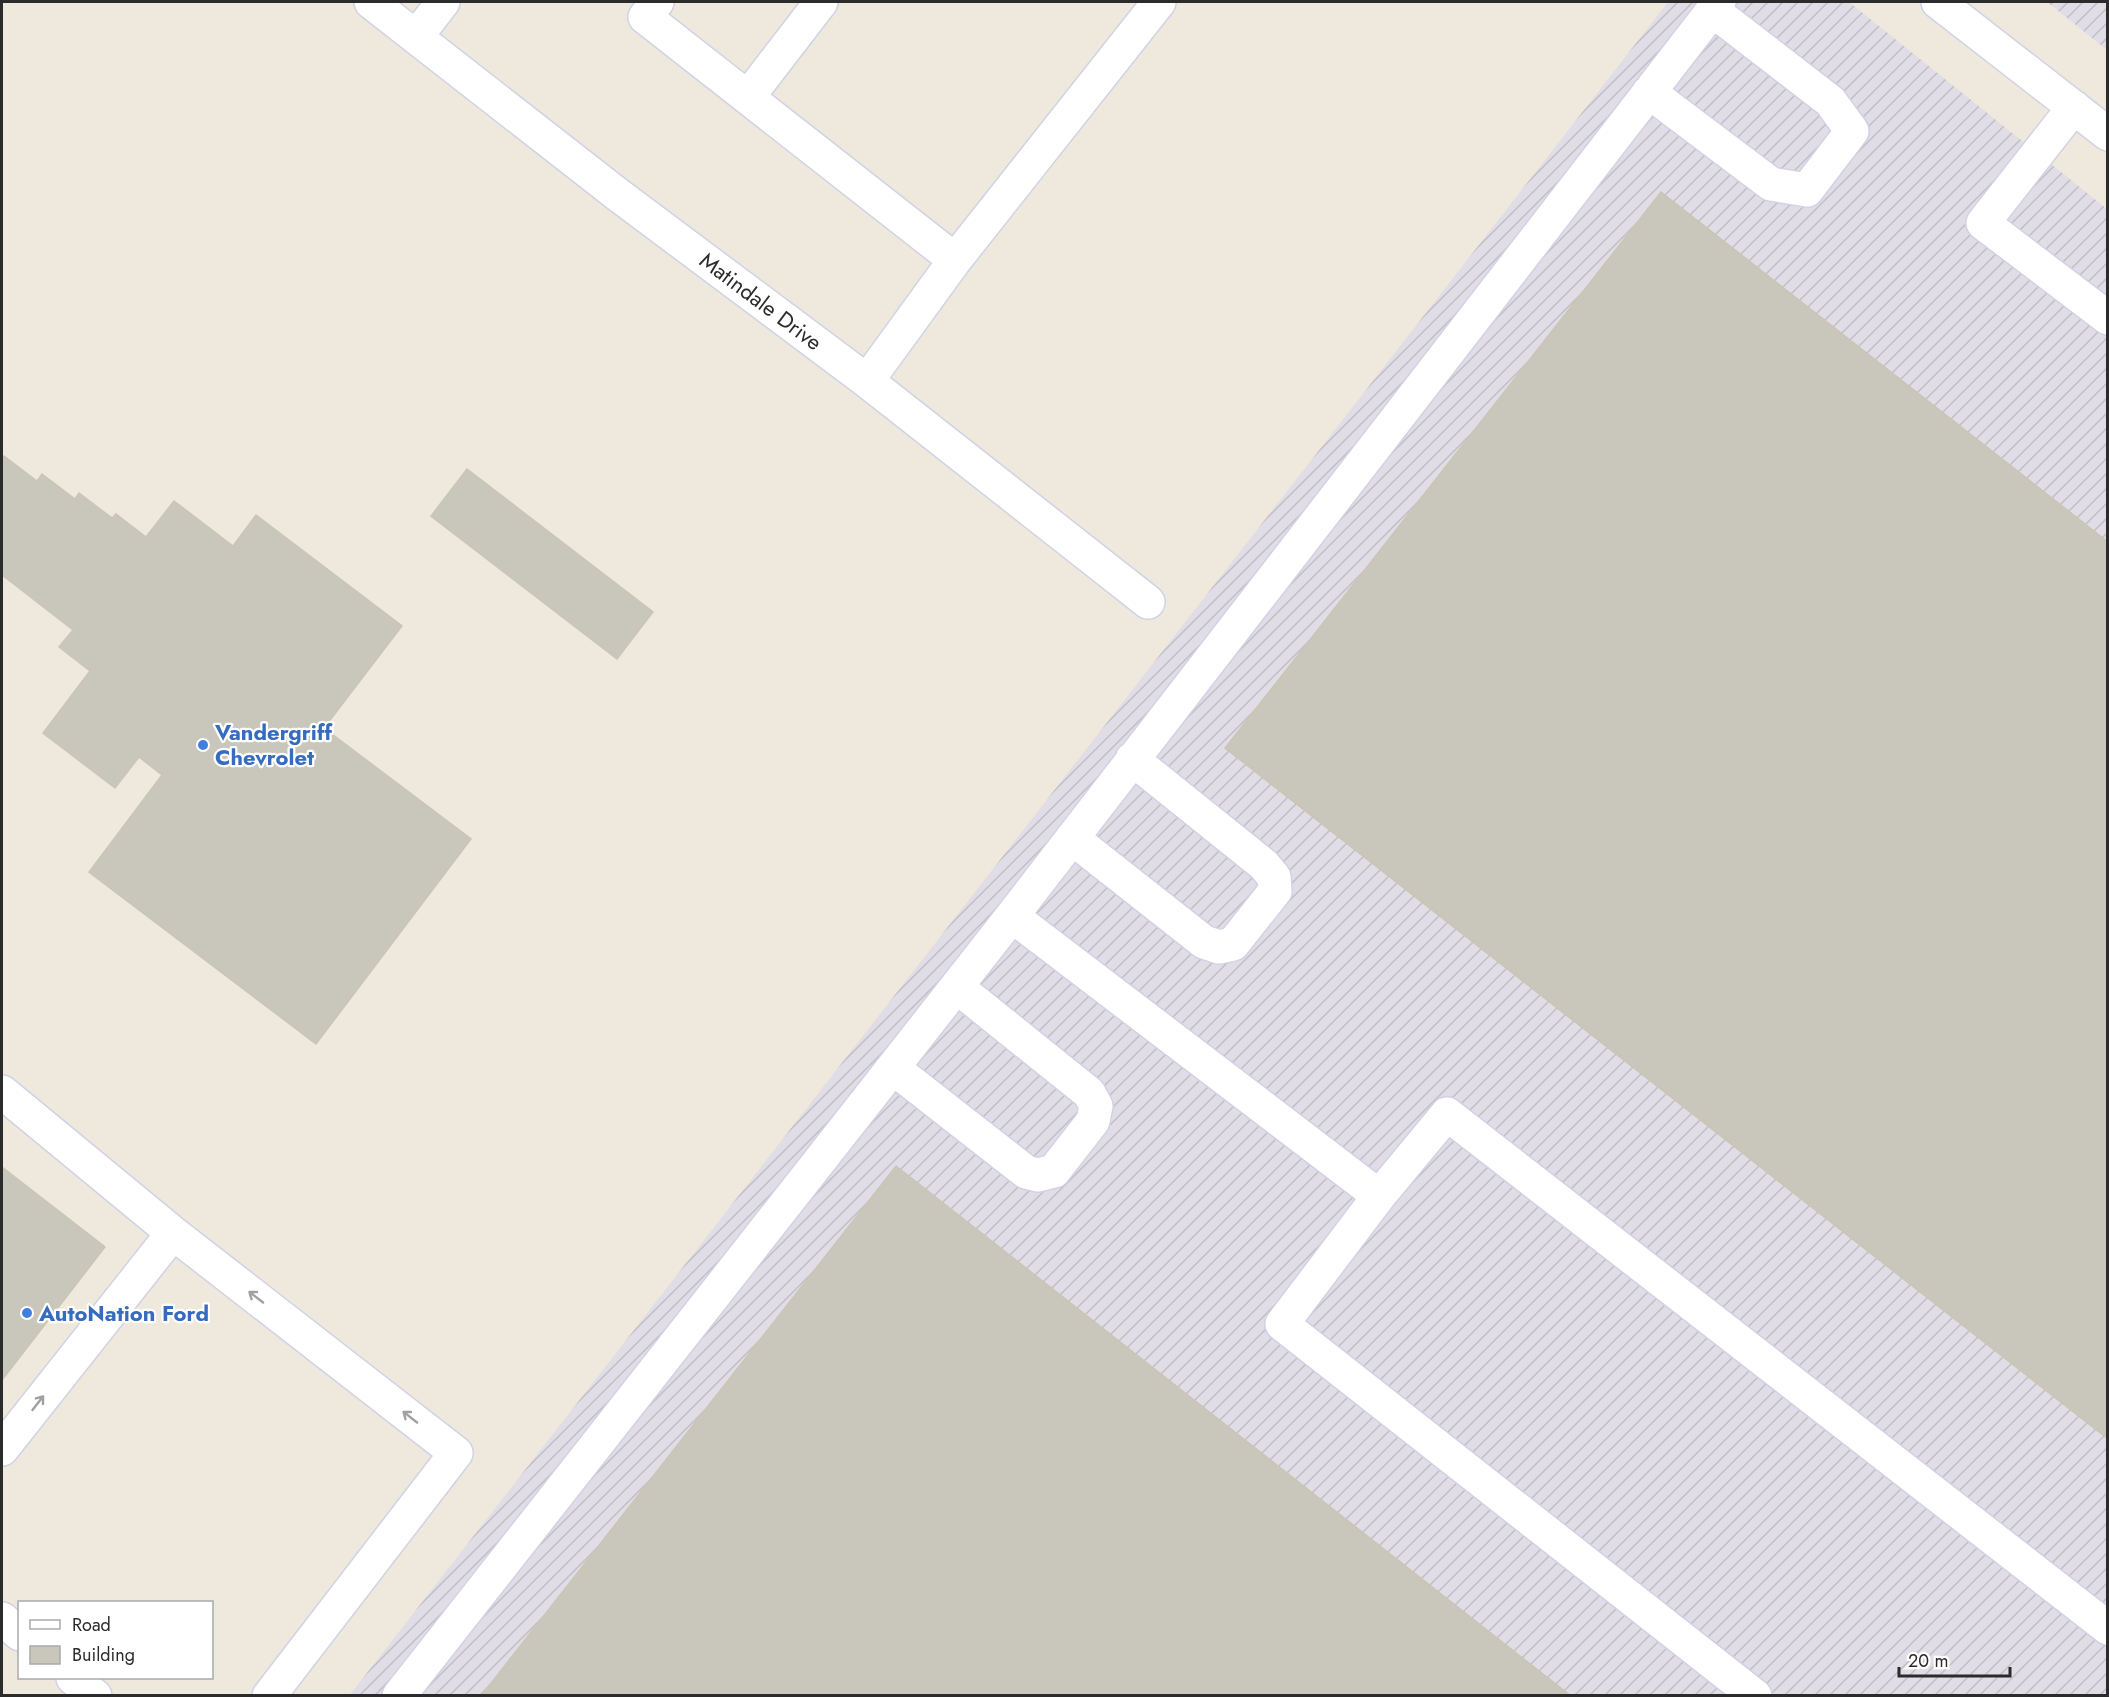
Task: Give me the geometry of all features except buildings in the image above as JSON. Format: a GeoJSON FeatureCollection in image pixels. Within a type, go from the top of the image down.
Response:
{"type":"FeatureCollection","features":[{"type":"Feature","properties":{"kind":"street","name":"Matindale Drive"},"geometry":{"type":"LineString","coordinates":[[371,2],[617,194],[867,381],[1148,602]]}},
{"type":"Feature","properties":{"kind":"street"},"geometry":{"type":"LineString","coordinates":[[416,37],[443,2]]}},
{"type":"Feature","properties":{"kind":"street"},"geometry":{"type":"LineString","coordinates":[[657,2],[645,17],[955,260]]}},
{"type":"Feature","properties":{"kind":"street"},"geometry":{"type":"LineString","coordinates":[[748,97],[821,2]]}},
{"type":"Feature","properties":{"kind":"street"},"geometry":{"type":"LineString","coordinates":[[867,381],[955,260],[1159,2]]}},
{"type":"Feature","properties":{"kind":"street"},"geometry":{"type":"LineString","coordinates":[[1938,2],[2108,134]]}},
{"type":"Feature","properties":{"kind":"street"},"geometry":{"type":"LineString","coordinates":[[399,1695],[957,987],[1132,759],[1649,92],[1716,6],[1830,101],[1852,131],[1807,190],[1771,184],[1649,92]]}},
{"type":"Feature","properties":{"kind":"street"},"geometry":{"type":"LineString","coordinates":[[2074,107],[1983,223],[2108,318]]}},
{"type":"Feature","properties":{"kind":"street"},"geometry":{"type":"LineString","coordinates":[[1071,838],[1204,942],[1219,947],[1233,944],[1275,891],[1274,877],[1264,865],[1132,759]]}},
{"type":"Feature","properties":{"kind":"street"},"geometry":{"type":"LineString","coordinates":[[1012,916],[1379,1196]]}},
{"type":"Feature","properties":{"kind":"street"},"geometry":{"type":"LineString","coordinates":[[893,1068],[1026,1172],[1038,1175],[1054,1171],[1087,1130],[1093,1121],[1096,1106],[1089,1093],[957,987]]}},
{"type":"Feature","properties":{"kind":"street"},"geometry":{"type":"LineString","coordinates":[[2,1092],[173,1233],[456,1452],[269,1695]]}},
{"type":"Feature","properties":{"kind":"street"},"geometry":{"type":"LineString","coordinates":[[1755,1695],[1282,1324],[1379,1196],[1447,1114],[2108,1629]]}},
{"type":"Feature","properties":{"kind":"street"},"geometry":{"type":"LineString","coordinates":[[2,1449],[173,1233]]}},
{"type":"Feature","properties":{"kind":"street"},"geometry":{"type":"LineString","coordinates":[[2,1619],[18,1632]]}},
{"type":"Feature","properties":{"kind":"street"},"geometry":{"type":"LineString","coordinates":[[75,1679],[95,1695]]}},
{"type":"Feature","properties":{"kind":"shaded area"},"geometry":{"type":"Polygon","coordinates":[[[1668,2],[1849,2],[2107,209],[2107,1695],[349,1696],[1668,2]]]}},
{"type":"Feature","properties":{"kind":"shaded area"},"geometry":{"type":"Polygon","coordinates":[[[2047,2],[2107,2],[2107,50],[2047,2]]]}},
{"type":"Feature","properties":{"kind":"place","name":"Vandergriff Chevrolet"},"geometry":{"type":"Point","coordinates":[203,745]}},
{"type":"Feature","properties":{"kind":"place","name":"AutoNation Ford"},"geometry":{"type":"Point","coordinates":[27,1313]}}]}
